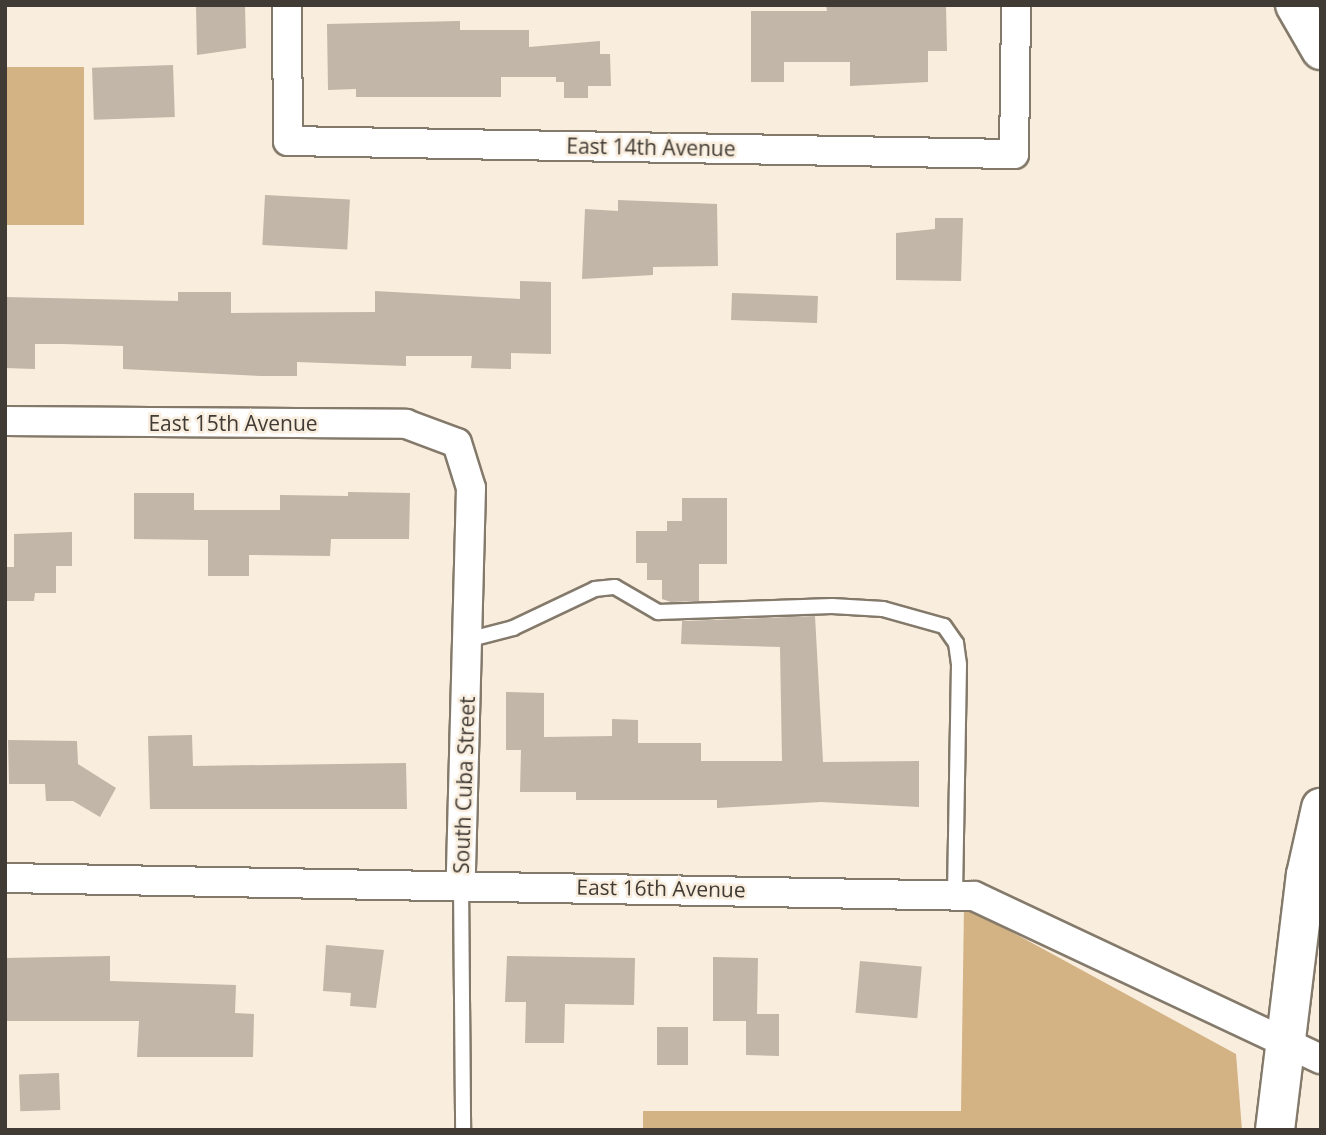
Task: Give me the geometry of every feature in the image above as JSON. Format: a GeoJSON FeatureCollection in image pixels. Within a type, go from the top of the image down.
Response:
{"type":"FeatureCollection","features":[{"type":"Feature","properties":{"kind":"street","name":"East 14th Avenue"},"geometry":{"type":"LineString","coordinates":[[287,5],[288,141],[1014,154],[1016,5]]}},
{"type":"Feature","properties":{"kind":"street"},"geometry":{"type":"LineString","coordinates":[[1294,5],[1321,50]]}},
{"type":"Feature","properties":{"kind":"street","name":"East 15th Avenue"},"geometry":{"type":"LineString","coordinates":[[5,421],[406,424],[457,443]]}},
{"type":"Feature","properties":{"kind":"street","name":"South Cuba Street"},"geometry":{"type":"LineString","coordinates":[[457,443],[471,488],[461,883]]}},
{"type":"Feature","properties":{"kind":"street"},"geometry":{"type":"LineString","coordinates":[[1275,1130],[1282,1043],[1321,808]]}},
{"type":"Feature","properties":{"kind":"street","name":"East 16th Avenue"},"geometry":{"type":"LineString","coordinates":[[5,878],[461,883],[974,895],[1282,1043],[1321,1059]]}},
{"type":"Feature","properties":{"kind":"lane"},"geometry":{"type":"LineString","coordinates":[[467,640],[513,628],[595,589],[615,586],[658,612],[832,606],[895,611],[944,626],[956,643],[959,665],[955,895]]}},
{"type":"Feature","properties":{"kind":"lane","name":"South Cuba Street"},"geometry":{"type":"LineString","coordinates":[[461,883],[463,1130]]}},
{"type":"Feature","properties":{"kind":"shaded area"},"geometry":{"type":"Polygon","coordinates":[[[5,67],[84,67],[84,225],[5,225],[5,67]]]}},
{"type":"Feature","properties":{"kind":"shaded area"},"geometry":{"type":"Polygon","coordinates":[[[964,906],[1236,1054],[1242,1130],[643,1130],[643,1111],[961,1111],[964,906]]]}},
{"type":"Feature","properties":{"kind":"building"},"geometry":{"type":"Polygon","coordinates":[[[196,5],[245,5],[246,48],[197,55],[196,5]]]}},
{"type":"Feature","properties":{"kind":"building"},"geometry":{"type":"Polygon","coordinates":[[[826,5],[946,6],[947,51],[928,51],[928,82],[850,86],[850,62],[784,62],[784,82],[751,82],[751,11],[827,11],[826,5]]]}},
{"type":"Feature","properties":{"kind":"building"},"geometry":{"type":"Polygon","coordinates":[[[460,21],[460,30],[529,30],[529,47],[600,41],[600,54],[610,54],[611,86],[588,86],[588,98],[564,98],[564,82],[556,82],[556,77],[501,77],[501,97],[356,97],[356,89],[328,90],[327,24],[460,21]]]}},
{"type":"Feature","properties":{"kind":"building"},"geometry":{"type":"Polygon","coordinates":[[[173,65],[175,117],[94,120],[92,68],[173,65]]]}},
{"type":"Feature","properties":{"kind":"building"},"geometry":{"type":"Polygon","coordinates":[[[265,195],[350,199],[347,249],[262,245],[265,195]]]}},
{"type":"Feature","properties":{"kind":"building"},"geometry":{"type":"Polygon","coordinates":[[[618,200],[717,204],[718,266],[653,267],[653,275],[582,279],[585,209],[618,211],[618,200]]]}},
{"type":"Feature","properties":{"kind":"building"},"geometry":{"type":"Polygon","coordinates":[[[935,218],[963,218],[961,281],[896,280],[896,233],[935,229],[935,218]]]}},
{"type":"Feature","properties":{"kind":"building"},"geometry":{"type":"Polygon","coordinates":[[[520,281],[551,282],[551,354],[511,353],[511,369],[471,368],[472,356],[406,356],[406,366],[297,362],[297,376],[123,369],[123,346],[63,344],[35,344],[35,369],[5,368],[5,297],[178,301],[178,292],[231,292],[231,313],[375,312],[375,291],[520,299],[520,281]]]}},
{"type":"Feature","properties":{"kind":"building"},"geometry":{"type":"Polygon","coordinates":[[[732,293],[818,296],[817,323],[731,320],[732,293]]]}},
{"type":"Feature","properties":{"kind":"building"},"geometry":{"type":"Polygon","coordinates":[[[348,492],[410,493],[409,539],[331,539],[330,556],[249,555],[249,576],[208,576],[208,540],[134,539],[134,493],[194,493],[194,510],[280,510],[280,495],[348,496],[348,492]]]}},
{"type":"Feature","properties":{"kind":"building"},"geometry":{"type":"Polygon","coordinates":[[[682,498],[727,498],[727,564],[699,564],[699,601],[671,602],[662,599],[662,580],[647,580],[647,563],[636,563],[636,531],[667,531],[667,521],[682,521],[682,498]]]}},
{"type":"Feature","properties":{"kind":"building"},"geometry":{"type":"Polygon","coordinates":[[[72,532],[72,566],[56,566],[56,593],[35,593],[34,601],[5,601],[5,567],[14,567],[14,534],[72,532]]]}},
{"type":"Feature","properties":{"kind":"building"},"geometry":{"type":"Polygon","coordinates":[[[815,616],[823,762],[919,761],[919,807],[821,802],[717,808],[717,800],[576,800],[576,792],[520,792],[521,750],[506,750],[506,692],[544,693],[544,737],[612,736],[612,719],[638,720],[638,743],[701,743],[701,761],[782,761],[780,647],[681,644],[682,621],[815,616]]]}},
{"type":"Feature","properties":{"kind":"building"},"geometry":{"type":"Polygon","coordinates":[[[192,735],[193,766],[406,763],[407,809],[150,809],[148,736],[192,735]]]}},
{"type":"Feature","properties":{"kind":"building"},"geometry":{"type":"Polygon","coordinates":[[[8,740],[77,741],[78,764],[116,788],[100,817],[73,801],[46,801],[45,784],[9,784],[8,740]]]}},
{"type":"Feature","properties":{"kind":"building"},"geometry":{"type":"Polygon","coordinates":[[[326,945],[384,950],[376,1008],[350,1006],[351,993],[323,991],[326,945]]]}},
{"type":"Feature","properties":{"kind":"building"},"geometry":{"type":"Polygon","coordinates":[[[110,956],[110,981],[236,985],[235,1013],[254,1014],[253,1057],[137,1057],[139,1021],[5,1021],[5,958],[110,956]]]}},
{"type":"Feature","properties":{"kind":"building"},"geometry":{"type":"Polygon","coordinates":[[[507,956],[635,958],[634,1005],[565,1004],[564,1043],[525,1043],[526,1002],[505,1002],[507,956]]]}},
{"type":"Feature","properties":{"kind":"building"},"geometry":{"type":"Polygon","coordinates":[[[713,957],[758,958],[757,1014],[779,1014],[779,1056],[746,1055],[746,1021],[713,1021],[713,957]]]}},
{"type":"Feature","properties":{"kind":"building"},"geometry":{"type":"Polygon","coordinates":[[[860,961],[922,966],[917,1018],[855,1013],[860,961]]]}},
{"type":"Feature","properties":{"kind":"building"},"geometry":{"type":"Polygon","coordinates":[[[657,1027],[688,1027],[688,1065],[657,1065],[657,1027]]]}},
{"type":"Feature","properties":{"kind":"building"},"geometry":{"type":"Polygon","coordinates":[[[59,1073],[60,1110],[20,1111],[19,1074],[59,1073]]]}}]}
